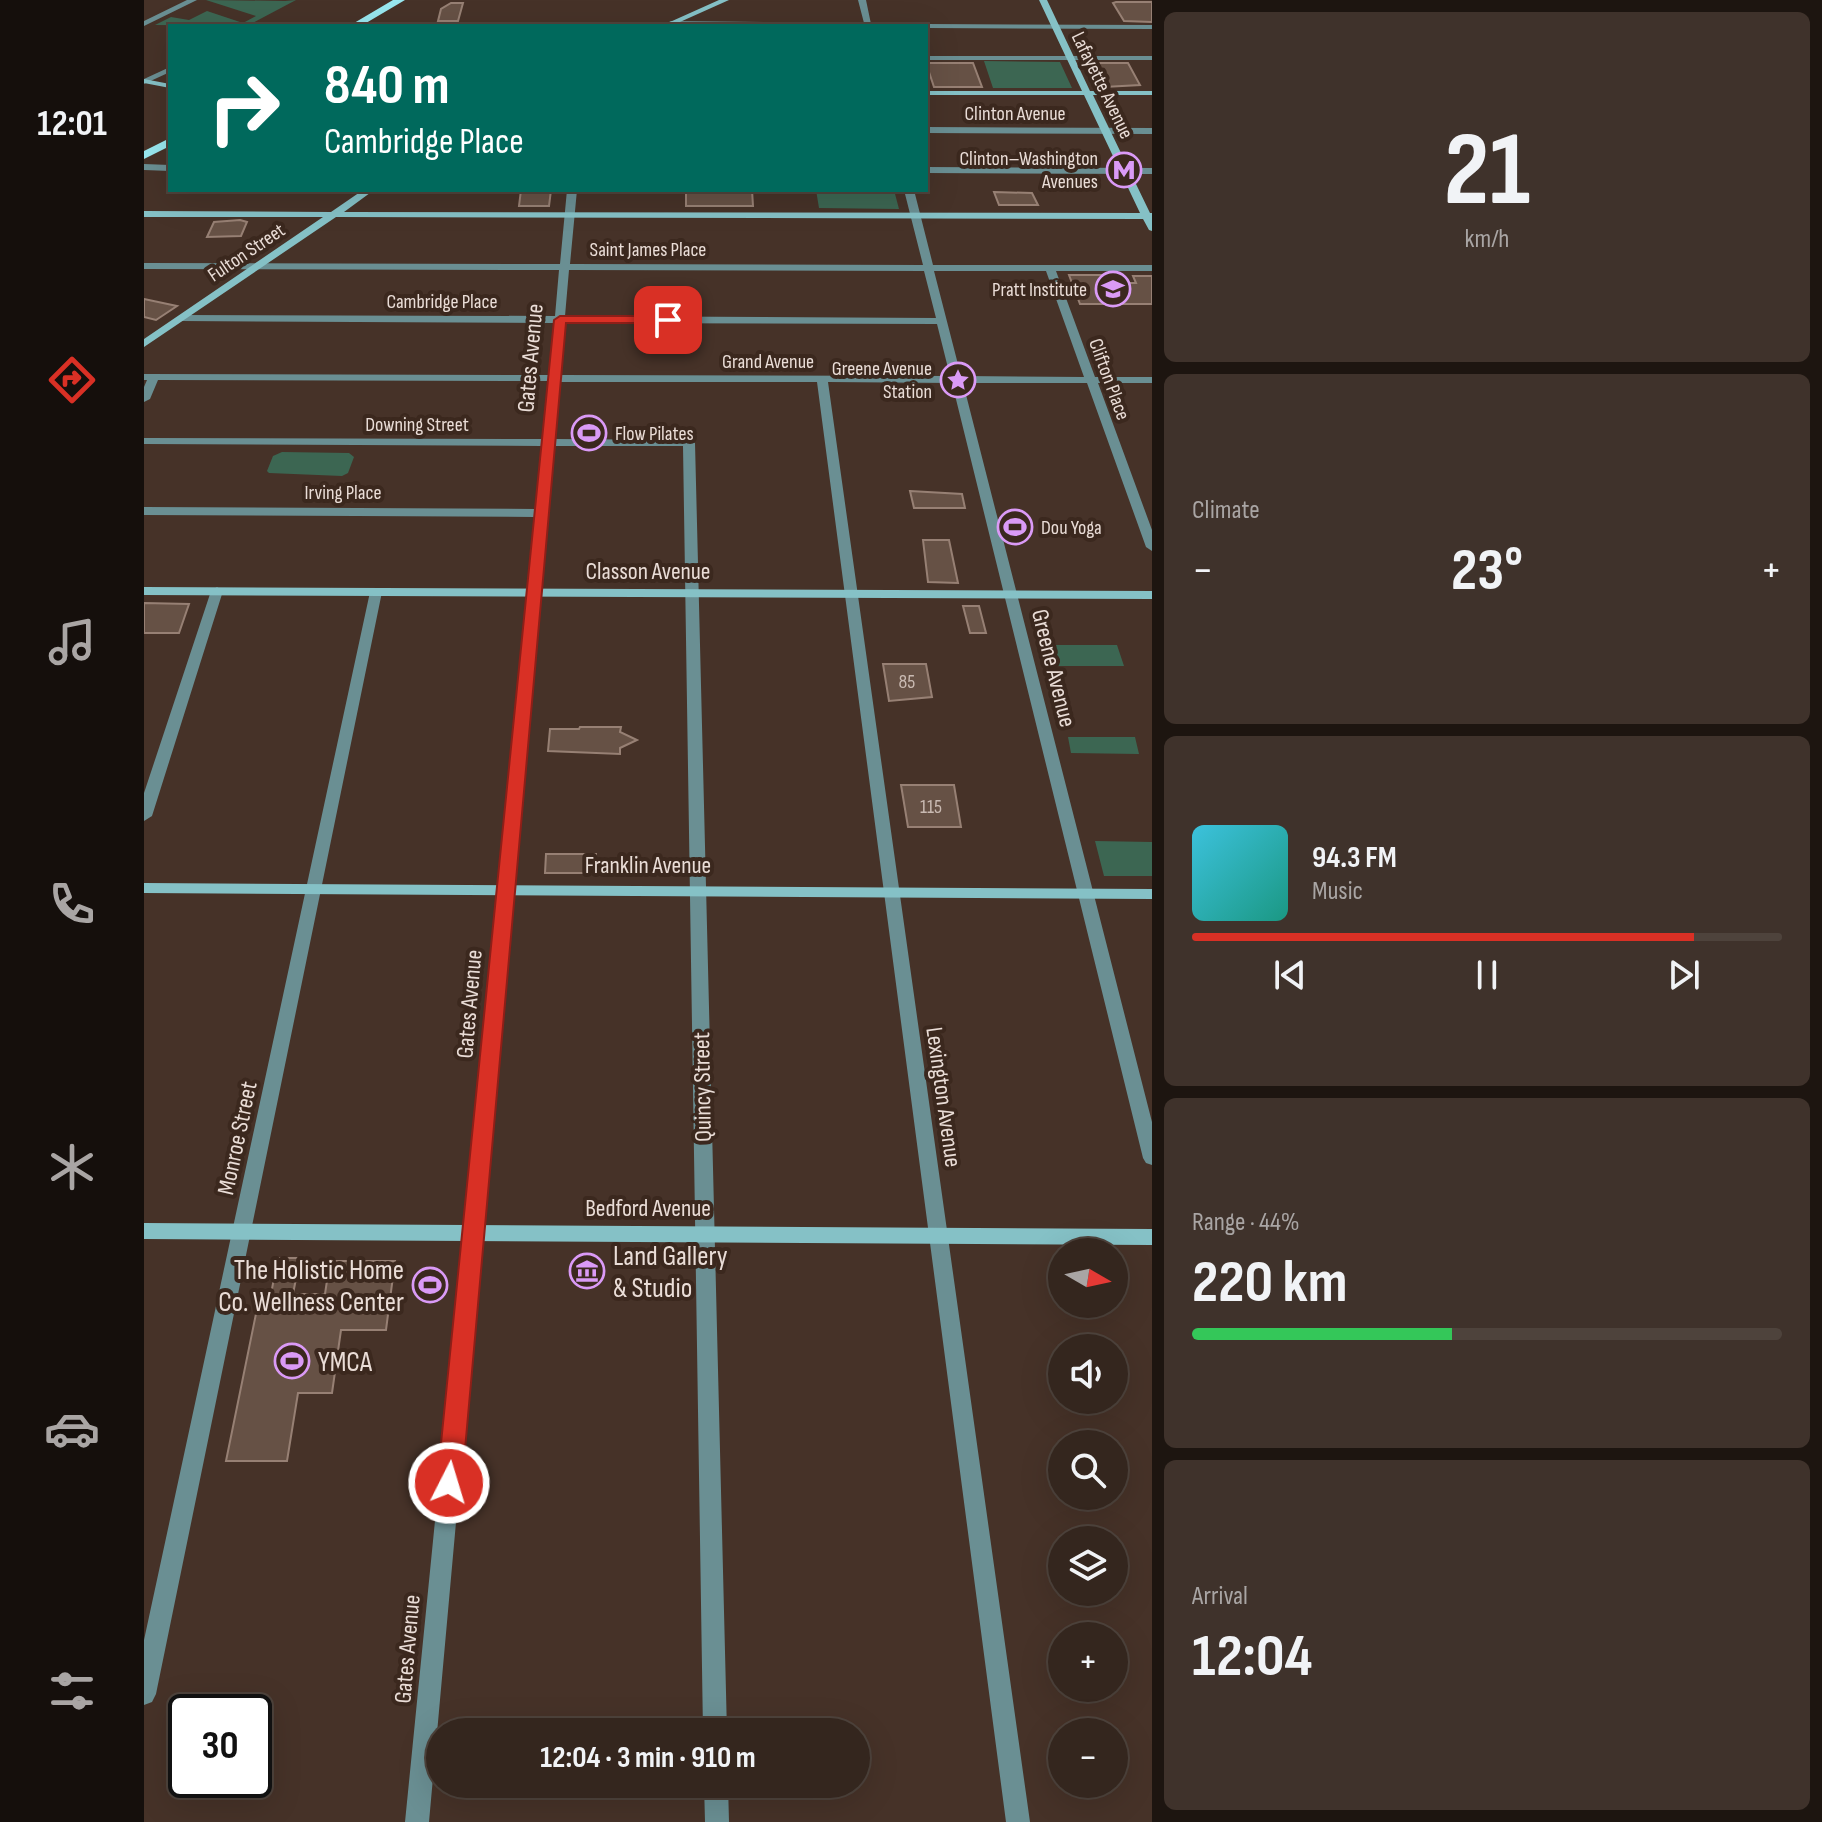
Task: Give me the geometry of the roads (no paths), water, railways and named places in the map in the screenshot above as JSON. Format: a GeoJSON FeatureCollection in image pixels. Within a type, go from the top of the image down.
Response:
{"type":"FeatureCollection","features":[{"type":"Feature","properties":{"kind":"main road"},"geometry":{"type":"LineString","coordinates":[[670,24],[725,0]]}},
{"type":"Feature","properties":{"kind":"main road","name":"Lafayette Avenue"},"geometry":{"type":"LineString","coordinates":[[1043,0],[1124,171],[1149,216],[1152,228]]}},
{"type":"Feature","properties":{"kind":"main road"},"geometry":{"type":"LineString","coordinates":[[358,24],[404,3]]}},
{"type":"Feature","properties":{"kind":"main road"},"geometry":{"type":"LineString","coordinates":[[375,24],[404,3]]}},
{"type":"Feature","properties":{"kind":"main road"},"geometry":{"type":"LineString","coordinates":[[144,82],[168,86]]}},
{"type":"Feature","properties":{"kind":"main road"},"geometry":{"type":"LineString","coordinates":[[928,93],[1152,93]]}},
{"type":"Feature","properties":{"kind":"main road"},"geometry":{"type":"LineString","coordinates":[[144,144],[168,130]]}},
{"type":"Feature","properties":{"kind":"main road"},"geometry":{"type":"LineString","coordinates":[[144,156],[168,142]]}},
{"type":"Feature","properties":{"kind":"main road","name":"Fulton Street"},"geometry":{"type":"LineString","coordinates":[[144,344],[366,192]]}},
{"type":"Feature","properties":{"kind":"main road"},"geometry":{"type":"LineString","coordinates":[[144,214],[1149,216]]}},
{"type":"Feature","properties":{"kind":"main road","name":"Classon Avenue"},"geometry":{"type":"LineString","coordinates":[[144,591],[1152,595]]}},
{"type":"Feature","properties":{"kind":"main road","name":"Franklin Avenue"},"geometry":{"type":"LineString","coordinates":[[144,888],[1152,894]]}},
{"type":"Feature","properties":{"kind":"main road","name":"Bedford Avenue"},"geometry":{"type":"LineString","coordinates":[[144,1231],[1152,1237]]}},
{"type":"Feature","properties":{"kind":"street"},"geometry":{"type":"LineString","coordinates":[[144,24],[193,0]]}},
{"type":"Feature","properties":{"kind":"street"},"geometry":{"type":"LineString","coordinates":[[862,0],[868,24]]}},
{"type":"Feature","properties":{"kind":"street"},"geometry":{"type":"LineString","coordinates":[[928,26],[1152,27]]}},
{"type":"Feature","properties":{"kind":"street"},"geometry":{"type":"LineString","coordinates":[[928,58],[1152,58]]}},
{"type":"Feature","properties":{"kind":"street"},"geometry":{"type":"LineString","coordinates":[[144,82],[168,70]]}},
{"type":"Feature","properties":{"kind":"street","name":"Clinton Avenue"},"geometry":{"type":"LineString","coordinates":[[928,130],[1152,131]]}},
{"type":"Feature","properties":{"kind":"street"},"geometry":{"type":"LineString","coordinates":[[144,167],[168,168]]}},
{"type":"Feature","properties":{"kind":"street"},"geometry":{"type":"LineString","coordinates":[[928,170],[1152,171]]}},
{"type":"Feature","properties":{"kind":"street","name":"Gates Avenue"},"geometry":{"type":"LineString","coordinates":[[417,1822],[572,192]]}},
{"type":"Feature","properties":{"kind":"street","name":"Greene Avenue"},"geometry":{"type":"LineString","coordinates":[[909,192],[1152,1158]]}},
{"type":"Feature","properties":{"kind":"street","name":"Saint James Place"},"geometry":{"type":"LineString","coordinates":[[144,266],[1152,268]]}},
{"type":"Feature","properties":{"kind":"street","name":"Clifton Place"},"geometry":{"type":"LineString","coordinates":[[1050,268],[1152,547]]}},
{"type":"Feature","properties":{"kind":"street","name":"Cambridge Place"},"geometry":{"type":"LineString","coordinates":[[181,318],[942,321]]}},
{"type":"Feature","properties":{"kind":"street"},"geometry":{"type":"LineString","coordinates":[[144,399],[149,377]]}},
{"type":"Feature","properties":{"kind":"street","name":"Grand Avenue"},"geometry":{"type":"LineString","coordinates":[[149,377],[1152,380]]}},
{"type":"Feature","properties":{"kind":"street","name":"Lexington Avenue"},"geometry":{"type":"LineString","coordinates":[[822,379],[1018,1822]]}},
{"type":"Feature","properties":{"kind":"street","name":"Downing Street"},"geometry":{"type":"LineString","coordinates":[[144,441],[689,443]]}},
{"type":"Feature","properties":{"kind":"street","name":"Quincy Street"},"geometry":{"type":"LineString","coordinates":[[689,443],[715,1718]]}},
{"type":"Feature","properties":{"kind":"street","name":"Irving Place"},"geometry":{"type":"LineString","coordinates":[[144,511],[542,513]]}},
{"type":"Feature","properties":{"kind":"street"},"geometry":{"type":"LineString","coordinates":[[144,816],[217,591]]}},
{"type":"Feature","properties":{"kind":"street","name":"Monroe Street"},"geometry":{"type":"LineString","coordinates":[[144,1694],[376,592]]}},
{"type":"Feature","properties":{"kind":"street"},"geometry":{"type":"LineString","coordinates":[[716,1798],[717,1822]]}},
{"type":"Feature","properties":{"kind":"place","name":"Clinton–Washington Avenues"},"geometry":{"type":"Point","coordinates":[1124,170]}},
{"type":"Feature","properties":{"kind":"place","name":"Pratt Institute"},"geometry":{"type":"Point","coordinates":[1113,289]}},
{"type":"Feature","properties":{"kind":"place","name":"Greene Avenue Station"},"geometry":{"type":"Point","coordinates":[958,380]}},
{"type":"Feature","properties":{"kind":"place","name":"Flow Pilates"},"geometry":{"type":"Point","coordinates":[589,433]}},
{"type":"Feature","properties":{"kind":"place","name":"Dou Yoga"},"geometry":{"type":"Point","coordinates":[1015,527]}},
{"type":"Feature","properties":{"kind":"place","name":"Land Gallery & Studio"},"geometry":{"type":"Point","coordinates":[587,1271]}},
{"type":"Feature","properties":{"kind":"place","name":"The Holistic Home Co. Wellness Center"},"geometry":{"type":"Point","coordinates":[430,1285]}},
{"type":"Feature","properties":{"kind":"place","name":"YMCA"},"geometry":{"type":"Point","coordinates":[292,1361]}}]}
